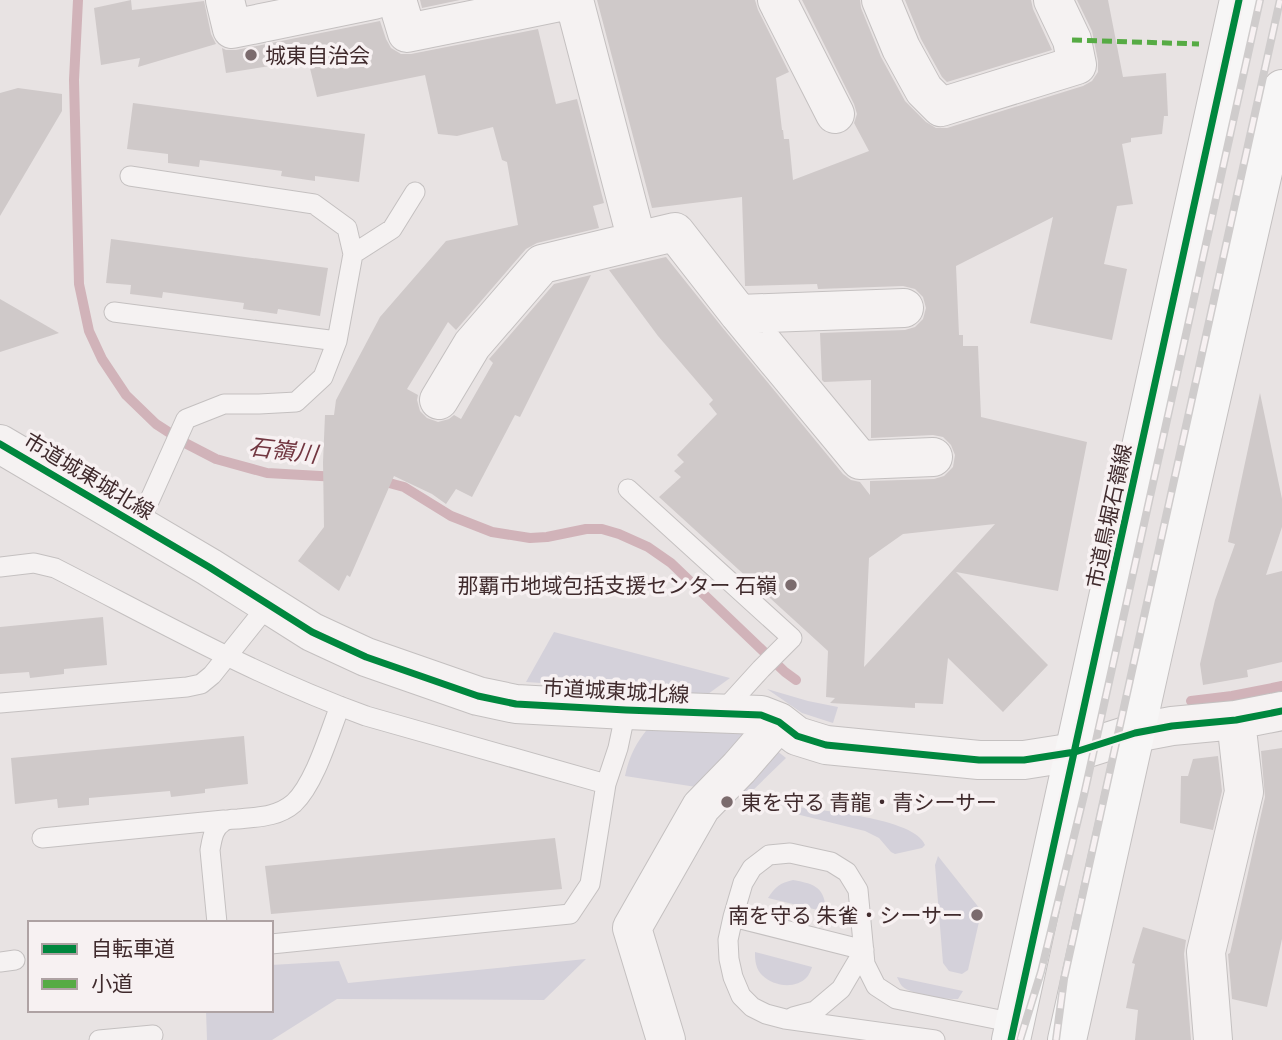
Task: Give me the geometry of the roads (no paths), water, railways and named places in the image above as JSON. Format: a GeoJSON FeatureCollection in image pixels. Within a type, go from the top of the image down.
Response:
{"type":"FeatureCollection","features":[{"type":"Feature","properties":{"kind":"street"},"geometry":{"type":"LineString","coordinates":[[225,0],[232,29],[374,0]]}},
{"type":"Feature","properties":{"kind":"street"},"geometry":{"type":"LineString","coordinates":[[397,0],[407,33],[572,0],[637,241]]}},
{"type":"Feature","properties":{"kind":"street"},"geometry":{"type":"LineString","coordinates":[[777,0],[835,114]]}},
{"type":"Feature","properties":{"kind":"street"},"geometry":{"type":"LineString","coordinates":[[881,0],[901,48],[924,90],[941,107],[1077,65],[1072,40],[1053,0]]}},
{"type":"Feature","properties":{"kind":"street","name":"市道鳥堀石嶺線"},"geometry":{"type":"LineString","coordinates":[[1013,1031],[1239,0]]}},
{"type":"Feature","properties":{"kind":"street"},"geometry":{"type":"LineString","coordinates":[[1067,1040],[1282,89]]}},
{"type":"Feature","properties":{"kind":"street"},"geometry":{"type":"LineString","coordinates":[[439,400],[472,345],[542,264],[675,232],[871,474],[933,457]]}},
{"type":"Feature","properties":{"kind":"street"},"geometry":{"type":"LineString","coordinates":[[739,314],[904,309]]}},
{"type":"Feature","properties":{"kind":"street","name":"市道城東城北線"},"geometry":{"type":"LineString","coordinates":[[0,444],[209,567],[312,632],[366,657],[478,696],[516,704],[761,715],[779,722],[797,736],[826,745],[979,760],[1024,760],[1075,752],[1135,733],[1282,711]]}},
{"type":"Feature","properties":{"kind":"street"},"geometry":{"type":"LineString","coordinates":[[1213,1040],[1206,952],[1244,792],[1236,719]]}},
{"type":"Feature","properties":{"kind":"street"},"geometry":{"type":"LineString","coordinates":[[666,1040],[632,928],[701,807],[779,722]]}},
{"type":"Feature","properties":{"kind":"lane"},"geometry":{"type":"LineString","coordinates":[[130,176],[314,204],[347,228],[353,254],[337,341],[323,377],[296,402],[224,404],[186,419],[138,526]]}},
{"type":"Feature","properties":{"kind":"lane"},"geometry":{"type":"LineString","coordinates":[[353,254],[392,229],[415,192]]}},
{"type":"Feature","properties":{"kind":"lane"},"geometry":{"type":"LineString","coordinates":[[114,312],[337,341]]}},
{"type":"Feature","properties":{"kind":"lane"},"geometry":{"type":"LineString","coordinates":[[628,489],[792,638],[721,713]]}},
{"type":"Feature","properties":{"kind":"lane"},"geometry":{"type":"LineString","coordinates":[[0,567],[34,564],[55,568],[227,656],[340,706],[366,716],[606,784]]}},
{"type":"Feature","properties":{"kind":"lane"},"geometry":{"type":"LineString","coordinates":[[0,703],[201,684],[212,675],[268,605]]}},
{"type":"Feature","properties":{"kind":"lane"},"geometry":{"type":"LineString","coordinates":[[42,838],[263,817],[278,813],[293,804],[305,789],[340,706]]}},
{"type":"Feature","properties":{"kind":"lane"},"geometry":{"type":"LineString","coordinates":[[273,944],[570,914],[590,884],[606,784],[618,748],[626,710]]}},
{"type":"Feature","properties":{"kind":"lane"},"geometry":{"type":"LineString","coordinates":[[217,921],[210,850],[216,829],[224,820]]}},
{"type":"Feature","properties":{"kind":"lane"},"geometry":{"type":"LineString","coordinates":[[935,1040],[785,1019],[752,1007],[741,996],[733,977],[728,940],[743,883],[752,868],[769,855],[790,853],[831,862],[847,872],[858,890],[865,964],[876,986],[896,999],[1013,1031]]}},
{"type":"Feature","properties":{"kind":"lane"},"geometry":{"type":"LineString","coordinates":[[733,917],[864,950]]}},
{"type":"Feature","properties":{"kind":"lane"},"geometry":{"type":"LineString","coordinates":[[785,1019],[815,1011],[841,989],[864,950]]}},
{"type":"Feature","properties":{"kind":"lane"},"geometry":{"type":"LineString","coordinates":[[99,1040],[153,1035]]}},
{"type":"Feature","properties":{"kind":"waterway","name":"石嶺川"},"geometry":{"type":"LineString","coordinates":[[78,0],[74,80],[79,284],[89,331],[102,359],[126,395],[156,424],[216,459],[267,473],[338,477]]}},
{"type":"Feature","properties":{"kind":"waterway","name":"石嶺川"},"geometry":{"type":"LineString","coordinates":[[378,480],[404,487],[451,516],[492,532],[530,538],[602,529],[648,547],[671,563],[796,680]]}},
{"type":"Feature","properties":{"kind":"waterway","name":"石嶺川"},"geometry":{"type":"LineString","coordinates":[[1191,701],[1282,686]]}},
{"type":"Feature","properties":{"kind":"railway"},"geometry":{"type":"LineString","coordinates":[[1020,1040],[1041,972],[1084,795],[1260,0]]}},
{"type":"Feature","properties":{"kind":"railway"},"geometry":{"type":"LineString","coordinates":[[1056,1040],[1064,979],[1280,0]]}},
{"type":"Feature","properties":{"kind":"place","name":"城東自治会"},"geometry":{"type":"Point","coordinates":[251,55]}},
{"type":"Feature","properties":{"kind":"place","name":"那覇市地域包括支援センター 石嶺"},"geometry":{"type":"Point","coordinates":[791,585]}},
{"type":"Feature","properties":{"kind":"place","name":"東を守る 青龍・青シーサー"},"geometry":{"type":"Point","coordinates":[727,802]}},
{"type":"Feature","properties":{"kind":"place","name":"南を守る 朱雀・シーサー"},"geometry":{"type":"Point","coordinates":[977,915]}}]}
